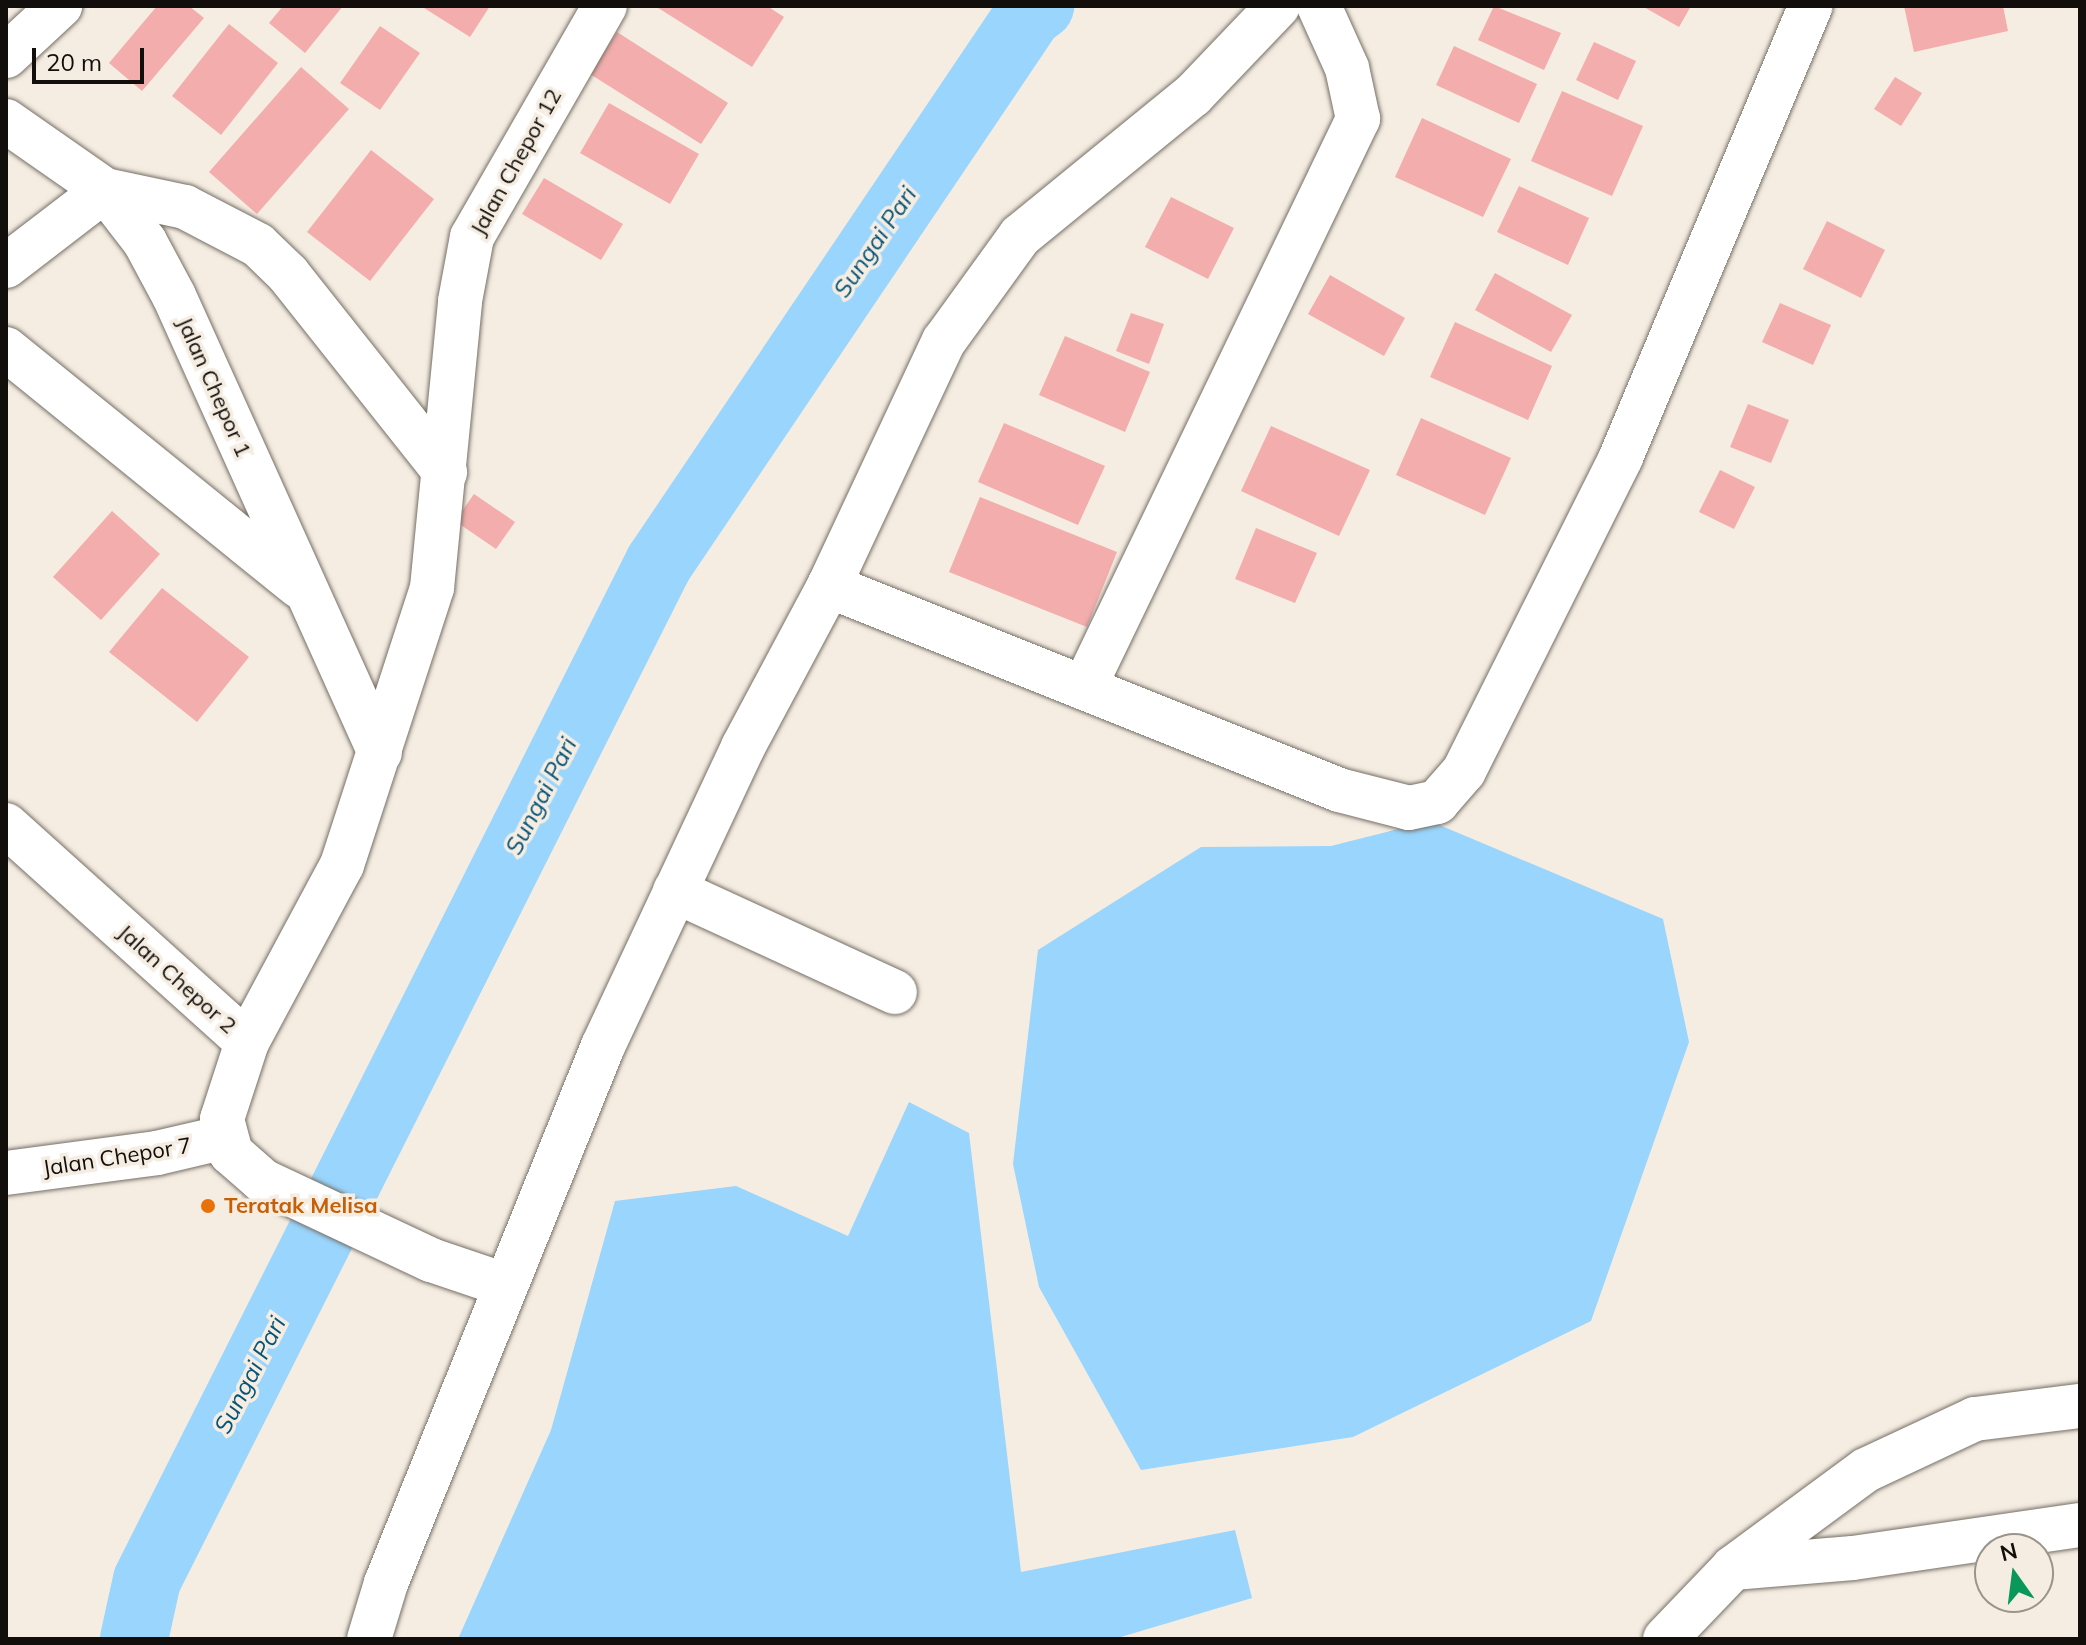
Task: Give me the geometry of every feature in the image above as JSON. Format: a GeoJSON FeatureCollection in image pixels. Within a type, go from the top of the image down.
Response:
{"type":"FeatureCollection","features":[{"type":"Feature","properties":{"kind":"street"},"geometry":{"type":"LineString","coordinates":[[6,56],[60,6]]}},
{"type":"Feature","properties":{"kind":"street","name":"Jalan Chepor 12"},"geometry":{"type":"LineString","coordinates":[[247,1042],[342,865],[432,588],[460,301],[472,237],[605,6]]}},
{"type":"Feature","properties":{"kind":"street"},"geometry":{"type":"LineString","coordinates":[[369,1639],[386,1583],[603,1046],[743,747],[829,586],[944,341],[984,280],[1020,236],[1193,95],[1278,6]]}},
{"type":"Feature","properties":{"kind":"street"},"geometry":{"type":"LineString","coordinates":[[1084,688],[1358,119],[1347,68],[1319,6]]}},
{"type":"Feature","properties":{"kind":"street"},"geometry":{"type":"LineString","coordinates":[[829,586],[1339,790],[1409,808],[1437,802],[1464,771],[1621,457],[1811,6]]}},
{"type":"Feature","properties":{"kind":"street"},"geometry":{"type":"LineString","coordinates":[[6,121],[105,190],[185,207],[258,245],[288,274],[445,472]]}},
{"type":"Feature","properties":{"kind":"street"},"geometry":{"type":"LineString","coordinates":[[6,266],[105,190]]}},
{"type":"Feature","properties":{"kind":"street","name":"Jalan Chepor 1"},"geometry":{"type":"LineString","coordinates":[[105,190],[145,242],[174,296],[380,753]]}},
{"type":"Feature","properties":{"kind":"street","name":"Jalan Chepor 1"},"geometry":{"type":"LineString","coordinates":[[6,349],[307,593]]}},
{"type":"Feature","properties":{"kind":"street","name":"Jalan Chepor 2"},"geometry":{"type":"LineString","coordinates":[[6,825],[247,1042],[222,1119],[226,1137]]}},
{"type":"Feature","properties":{"kind":"street"},"geometry":{"type":"LineString","coordinates":[[675,891],[895,992]]}},
{"type":"Feature","properties":{"kind":"street"},"geometry":{"type":"LineString","coordinates":[[226,1137],[241,1167],[263,1181],[431,1260],[505,1285]]}},
{"type":"Feature","properties":{"kind":"street","name":"Jalan Chepor 7"},"geometry":{"type":"LineString","coordinates":[[6,1173],[157,1153],[226,1137]]}},
{"type":"Feature","properties":{"kind":"street"},"geometry":{"type":"LineString","coordinates":[[1665,1639],[1733,1568],[1866,1470],[1961,1426],[2080,1406]]}},
{"type":"Feature","properties":{"kind":"street"},"geometry":{"type":"LineString","coordinates":[[1733,1568],[1853,1558],[2080,1525]]}},
{"type":"Feature","properties":{"kind":"water"},"geometry":{"type":"Polygon","coordinates":[[[1430,821],[1663,919],[1689,1042],[1591,1321],[1353,1437],[1141,1470],[1039,1287],[1013,1164],[1038,950],[1201,847],[1331,846],[1430,821]]]}},
{"type":"Feature","properties":{"kind":"water"},"geometry":{"type":"Polygon","coordinates":[[[909,1102],[969,1133],[1021,1572],[1235,1530],[1252,1598],[1114,1639],[458,1639],[551,1430],[615,1201],[736,1186],[848,1236],[909,1102]]]}},
{"type":"Feature","properties":{"kind":"building"},"geometry":{"type":"Polygon","coordinates":[[[157,6],[189,6],[204,18],[142,91],[109,63],[157,6]]]}},
{"type":"Feature","properties":{"kind":"building"},"geometry":{"type":"Polygon","coordinates":[[[283,6],[343,6],[305,53],[269,23],[283,6]]]}},
{"type":"Feature","properties":{"kind":"building"},"geometry":{"type":"Polygon","coordinates":[[[421,6],[490,6],[470,37],[421,6]]]}},
{"type":"Feature","properties":{"kind":"building"},"geometry":{"type":"Polygon","coordinates":[[[655,6],[767,6],[784,17],[752,67],[655,6]]]}},
{"type":"Feature","properties":{"kind":"building"},"geometry":{"type":"Polygon","coordinates":[[[1494,6],[1561,33],[1544,70],[1478,40],[1494,6]]]}},
{"type":"Feature","properties":{"kind":"building"},"geometry":{"type":"Polygon","coordinates":[[[1642,6],[1691,6],[1679,27],[1642,6]]]}},
{"type":"Feature","properties":{"kind":"building"},"geometry":{"type":"Polygon","coordinates":[[[1904,6],[2003,6],[2008,31],[1914,52],[1904,6]]]}},
{"type":"Feature","properties":{"kind":"building"},"geometry":{"type":"Polygon","coordinates":[[[229,24],[278,63],[221,135],[172,96],[229,24]]]}},
{"type":"Feature","properties":{"kind":"building"},"geometry":{"type":"Polygon","coordinates":[[[380,26],[420,53],[380,110],[340,83],[380,26]]]}},
{"type":"Feature","properties":{"kind":"building"},"geometry":{"type":"Polygon","coordinates":[[[617,32],[728,103],[701,144],[590,74],[617,32]]]}},
{"type":"Feature","properties":{"kind":"building"},"geometry":{"type":"Polygon","coordinates":[[[1594,42],[1636,61],[1618,100],[1576,80],[1594,42]]]}},
{"type":"Feature","properties":{"kind":"building"},"geometry":{"type":"Polygon","coordinates":[[[1454,46],[1537,84],[1519,123],[1436,85],[1454,46]]]}},
{"type":"Feature","properties":{"kind":"building"},"geometry":{"type":"Polygon","coordinates":[[[301,67],[349,109],[257,214],[209,172],[301,67]]]}},
{"type":"Feature","properties":{"kind":"building"},"geometry":{"type":"Polygon","coordinates":[[[1895,77],[1922,93],[1901,126],[1874,109],[1895,77]]]}},
{"type":"Feature","properties":{"kind":"building"},"geometry":{"type":"Polygon","coordinates":[[[1562,91],[1643,126],[1612,196],[1531,161],[1562,91]]]}},
{"type":"Feature","properties":{"kind":"building"},"geometry":{"type":"Polygon","coordinates":[[[609,103],[699,154],[670,204],[580,153],[609,103]]]}},
{"type":"Feature","properties":{"kind":"building"},"geometry":{"type":"Polygon","coordinates":[[[1422,118],[1511,159],[1483,217],[1395,177],[1422,118]]]}},
{"type":"Feature","properties":{"kind":"building"},"geometry":{"type":"Polygon","coordinates":[[[371,150],[434,199],[370,281],[307,232],[371,150]]]}},
{"type":"Feature","properties":{"kind":"building"},"geometry":{"type":"Polygon","coordinates":[[[544,178],[623,224],[601,260],[522,214],[544,178]]]}},
{"type":"Feature","properties":{"kind":"building"},"geometry":{"type":"Polygon","coordinates":[[[1519,186],[1589,218],[1568,265],[1497,232],[1519,186]]]}},
{"type":"Feature","properties":{"kind":"building"},"geometry":{"type":"Polygon","coordinates":[[[1171,197],[1234,228],[1208,279],[1145,247],[1171,197]]]}},
{"type":"Feature","properties":{"kind":"building"},"geometry":{"type":"Polygon","coordinates":[[[1827,221],[1885,250],[1861,298],[1803,269],[1827,221]]]}},
{"type":"Feature","properties":{"kind":"building"},"geometry":{"type":"Polygon","coordinates":[[[1495,273],[1572,315],[1551,352],[1475,310],[1495,273]]]}},
{"type":"Feature","properties":{"kind":"building"},"geometry":{"type":"Polygon","coordinates":[[[1330,275],[1405,318],[1384,356],[1308,314],[1330,275]]]}},
{"type":"Feature","properties":{"kind":"building"},"geometry":{"type":"Polygon","coordinates":[[[1780,303],[1831,325],[1813,365],[1762,342],[1780,303]]]}},
{"type":"Feature","properties":{"kind":"building"},"geometry":{"type":"Polygon","coordinates":[[[1131,313],[1164,324],[1149,364],[1116,351],[1131,313]]]}},
{"type":"Feature","properties":{"kind":"building"},"geometry":{"type":"Polygon","coordinates":[[[1455,322],[1552,366],[1528,420],[1430,377],[1455,322]]]}},
{"type":"Feature","properties":{"kind":"building"},"geometry":{"type":"Polygon","coordinates":[[[1065,336],[1150,372],[1125,432],[1039,395],[1065,336]]]}},
{"type":"Feature","properties":{"kind":"building"},"geometry":{"type":"Polygon","coordinates":[[[1748,404],[1789,420],[1771,463],[1730,447],[1748,404]]]}},
{"type":"Feature","properties":{"kind":"building"},"geometry":{"type":"Polygon","coordinates":[[[1421,418],[1511,458],[1485,515],[1396,475],[1421,418]]]}},
{"type":"Feature","properties":{"kind":"building"},"geometry":{"type":"Polygon","coordinates":[[[1004,423],[1105,466],[1078,525],[978,482],[1004,423]]]}},
{"type":"Feature","properties":{"kind":"building"},"geometry":{"type":"Polygon","coordinates":[[[1271,426],[1370,470],[1339,536],[1241,491],[1271,426]]]}},
{"type":"Feature","properties":{"kind":"building"},"geometry":{"type":"Polygon","coordinates":[[[1720,470],[1755,487],[1734,529],[1699,512],[1720,470]]]}},
{"type":"Feature","properties":{"kind":"building"},"geometry":{"type":"Polygon","coordinates":[[[474,494],[515,522],[496,549],[455,521],[474,494]]]}},
{"type":"Feature","properties":{"kind":"building"},"geometry":{"type":"Polygon","coordinates":[[[980,497],[1117,552],[1087,627],[949,572],[980,497]]]}},
{"type":"Feature","properties":{"kind":"building"},"geometry":{"type":"Polygon","coordinates":[[[112,511],[160,554],[101,620],[53,577],[112,511]]]}},
{"type":"Feature","properties":{"kind":"building"},"geometry":{"type":"Polygon","coordinates":[[[1256,528],[1317,553],[1295,603],[1235,579],[1256,528]]]}},
{"type":"Feature","properties":{"kind":"building"},"geometry":{"type":"Polygon","coordinates":[[[162,588],[249,657],[197,722],[109,652],[162,588]]]}},
{"type":"Feature","properties":{"kind":"waterway","name":"Sungai Pari"},"geometry":{"type":"LineString","coordinates":[[134,1639],[147,1580],[659,563],[1029,14],[1040,6]]}},
{"type":"Feature","properties":{"kind":"place","name":"Teratak Melisa"},"geometry":{"type":"Point","coordinates":[208,1206]}}]}
